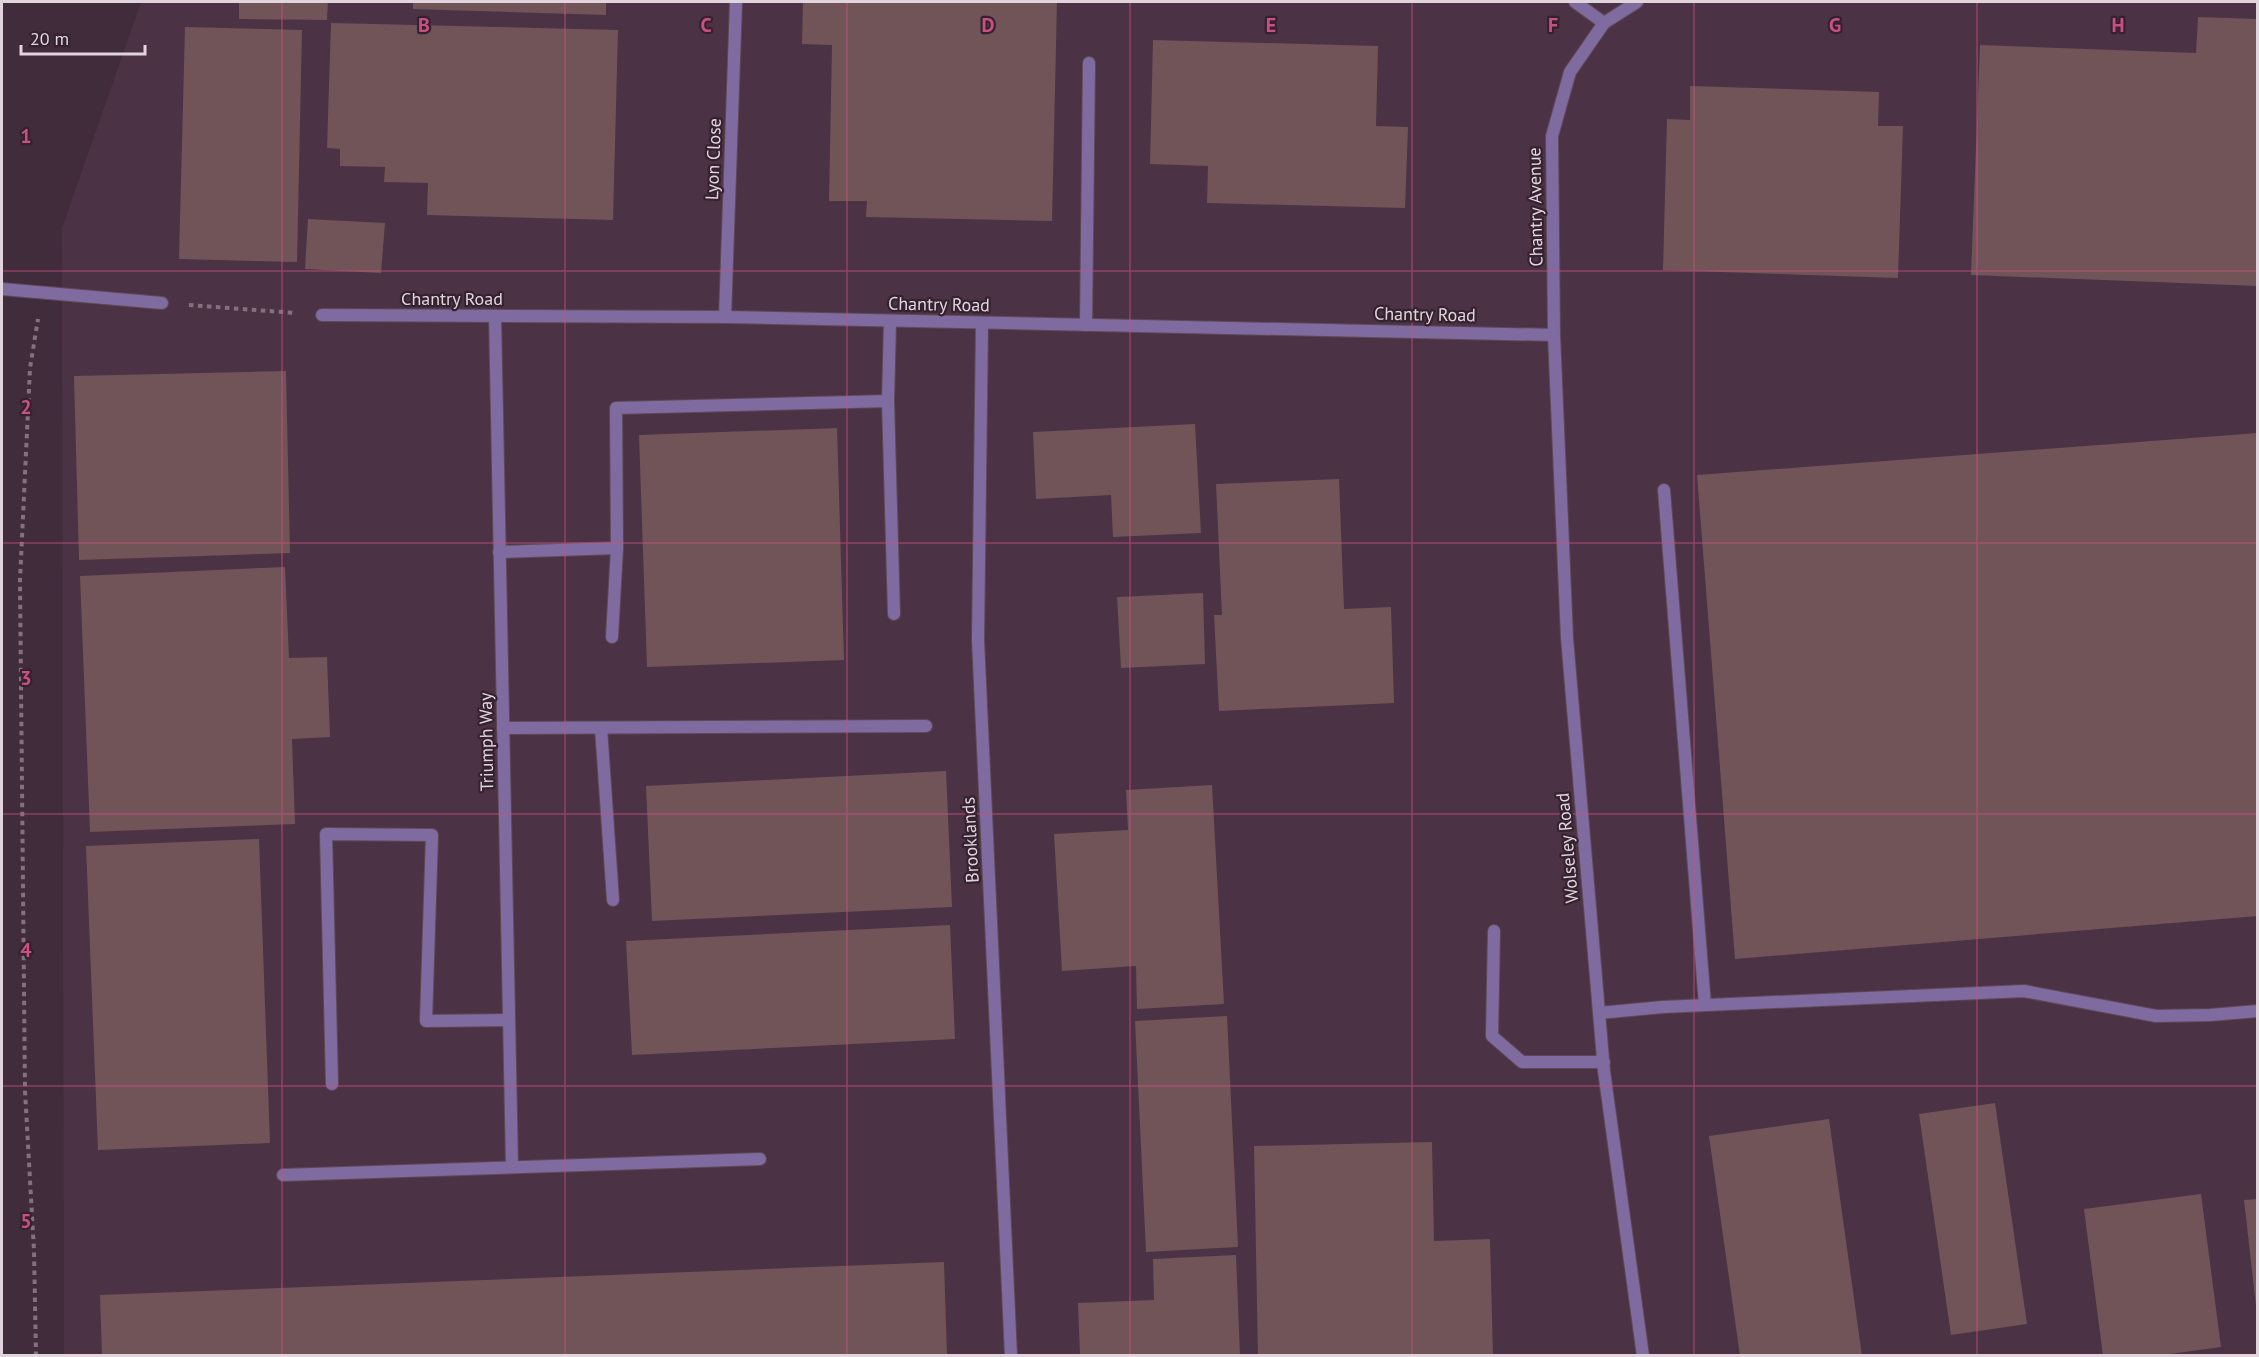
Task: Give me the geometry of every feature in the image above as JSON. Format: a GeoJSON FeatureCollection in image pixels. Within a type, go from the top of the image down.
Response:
{"type":"FeatureCollection","features":[{"type":"Feature","properties":{"kind":"street","name":"Lyon Close"},"geometry":{"type":"LineString","coordinates":[[725,317],[736,2]]}},
{"type":"Feature","properties":{"kind":"street"},"geometry":{"type":"LineString","coordinates":[[1575,2],[1604,23]]}},
{"type":"Feature","properties":{"kind":"street","name":"Chantry Avenue"},"geometry":{"type":"LineString","coordinates":[[1554,335],[1552,136],[1570,72],[1604,23],[1637,2]]}},
{"type":"Feature","properties":{"kind":"street"},"geometry":{"type":"LineString","coordinates":[[1086,325],[1089,63]]}},
{"type":"Feature","properties":{"kind":"street"},"geometry":{"type":"LineString","coordinates":[[2,289],[162,303]]}},
{"type":"Feature","properties":{"kind":"street","name":"Chantry Road"},"geometry":{"type":"LineString","coordinates":[[322,315],[725,317],[1554,335]]}},
{"type":"Feature","properties":{"kind":"street","name":"Triumph Way"},"geometry":{"type":"LineString","coordinates":[[495,316],[512,1166]]}},
{"type":"Feature","properties":{"kind":"street"},"geometry":{"type":"LineString","coordinates":[[890,321],[888,402],[894,614]]}},
{"type":"Feature","properties":{"kind":"street","name":"Brooklands"},"geometry":{"type":"LineString","coordinates":[[982,324],[978,640],[1011,1356]]}},
{"type":"Feature","properties":{"kind":"street","name":"Wolseley Road"},"geometry":{"type":"LineString","coordinates":[[1554,335],[1567,638],[1599,1013],[1643,1356]]}},
{"type":"Feature","properties":{"kind":"street"},"geometry":{"type":"LineString","coordinates":[[612,637],[617,548],[616,408],[888,402]]}},
{"type":"Feature","properties":{"kind":"street"},"geometry":{"type":"LineString","coordinates":[[1664,490],[1705,1005]]}},
{"type":"Feature","properties":{"kind":"street"},"geometry":{"type":"LineString","coordinates":[[500,552],[617,548]]}},
{"type":"Feature","properties":{"kind":"street"},"geometry":{"type":"LineString","coordinates":[[503,728],[926,726]]}},
{"type":"Feature","properties":{"kind":"street"},"geometry":{"type":"LineString","coordinates":[[602,728],[613,900]]}},
{"type":"Feature","properties":{"kind":"street"},"geometry":{"type":"LineString","coordinates":[[332,1084],[326,834],[432,835],[426,1021],[509,1020]]}},
{"type":"Feature","properties":{"kind":"street"},"geometry":{"type":"LineString","coordinates":[[1494,931],[1492,1036],[1522,1062],[1604,1062]]}},
{"type":"Feature","properties":{"kind":"street"},"geometry":{"type":"LineString","coordinates":[[1599,1013],[1705,1005],[2024,991],[2156,1016],[2258,1011]]}},
{"type":"Feature","properties":{"kind":"street"},"geometry":{"type":"LineString","coordinates":[[283,1175],[760,1159]]}},
{"type":"Feature","properties":{"kind":"path"},"geometry":{"type":"LineString","coordinates":[[36,1356],[34,1251],[25,1091],[20,580],[30,368],[42,293]]}},
{"type":"Feature","properties":{"kind":"path"},"geometry":{"type":"LineString","coordinates":[[162,303],[322,315]]}},
{"type":"Feature","properties":{"kind":"shaded area"},"geometry":{"type":"Polygon","coordinates":[[[141,2],[2257,2],[2257,1355],[64,1355],[62,228],[141,2]]]}},
{"type":"Feature","properties":{"kind":"building"},"geometry":{"type":"Polygon","coordinates":[[[239,2],[328,2],[327,20],[239,19],[239,2]]]}},
{"type":"Feature","properties":{"kind":"building"},"geometry":{"type":"Polygon","coordinates":[[[413,2],[606,2],[606,15],[413,9],[413,2]]]}},
{"type":"Feature","properties":{"kind":"building"},"geometry":{"type":"Polygon","coordinates":[[[803,2],[1057,2],[1052,221],[866,217],[867,201],[829,201],[832,45],[802,44],[803,2]]]}},
{"type":"Feature","properties":{"kind":"building"},"geometry":{"type":"Polygon","coordinates":[[[2198,17],[2258,19],[2258,286],[1971,275],[1980,45],[2196,53],[2198,17]]]}},
{"type":"Feature","properties":{"kind":"building"},"geometry":{"type":"Polygon","coordinates":[[[331,23],[618,30],[613,220],[427,215],[428,183],[384,182],[385,167],[340,166],[340,149],[327,148],[331,23]]]}},
{"type":"Feature","properties":{"kind":"building"},"geometry":{"type":"Polygon","coordinates":[[[185,27],[302,30],[297,262],[179,259],[185,27]]]}},
{"type":"Feature","properties":{"kind":"building"},"geometry":{"type":"Polygon","coordinates":[[[1153,40],[1378,46],[1376,126],[1408,127],[1405,208],[1207,203],[1208,166],[1150,164],[1153,40]]]}},
{"type":"Feature","properties":{"kind":"building"},"geometry":{"type":"Polygon","coordinates":[[[1690,86],[1879,92],[1878,126],[1903,126],[1898,278],[1663,270],[1667,119],[1690,120],[1690,86]]]}},
{"type":"Feature","properties":{"kind":"building"},"geometry":{"type":"Polygon","coordinates":[[[308,219],[385,223],[381,273],[305,269],[308,219]]]}},
{"type":"Feature","properties":{"kind":"building"},"geometry":{"type":"Polygon","coordinates":[[[286,371],[290,553],[79,560],[74,376],[286,371]]]}},
{"type":"Feature","properties":{"kind":"building"},"geometry":{"type":"Polygon","coordinates":[[[1195,424],[1201,533],[1113,537],[1111,495],[1036,499],[1033,432],[1195,424]]]}},
{"type":"Feature","properties":{"kind":"building"},"geometry":{"type":"Polygon","coordinates":[[[837,428],[844,660],[647,667],[639,435],[837,428]]]}},
{"type":"Feature","properties":{"kind":"building"},"geometry":{"type":"Polygon","coordinates":[[[2258,433],[2258,916],[1735,959],[1697,475],[2258,433]]]}},
{"type":"Feature","properties":{"kind":"building"},"geometry":{"type":"Polygon","coordinates":[[[1339,479],[1344,609],[1391,607],[1394,703],[1219,711],[1214,615],[1222,615],[1216,484],[1339,479]]]}},
{"type":"Feature","properties":{"kind":"building"},"geometry":{"type":"Polygon","coordinates":[[[285,567],[289,658],[327,657],[330,737],[292,739],[295,824],[90,832],[80,576],[285,567]]]}},
{"type":"Feature","properties":{"kind":"building"},"geometry":{"type":"Polygon","coordinates":[[[1203,593],[1205,664],[1121,668],[1117,597],[1203,593]]]}},
{"type":"Feature","properties":{"kind":"building"},"geometry":{"type":"Polygon","coordinates":[[[946,771],[952,907],[652,921],[646,786],[946,771]]]}},
{"type":"Feature","properties":{"kind":"building"},"geometry":{"type":"Polygon","coordinates":[[[1212,785],[1224,1004],[1137,1009],[1136,966],[1062,971],[1054,834],[1128,830],[1126,790],[1212,785]]]}},
{"type":"Feature","properties":{"kind":"building"},"geometry":{"type":"Polygon","coordinates":[[[259,839],[270,1143],[98,1150],[86,846],[259,839]]]}},
{"type":"Feature","properties":{"kind":"building"},"geometry":{"type":"Polygon","coordinates":[[[950,925],[955,1039],[632,1055],[626,941],[950,925]]]}},
{"type":"Feature","properties":{"kind":"building"},"geometry":{"type":"Polygon","coordinates":[[[1227,1016],[1238,1247],[1146,1252],[1135,1021],[1227,1016]]]}},
{"type":"Feature","properties":{"kind":"building"},"geometry":{"type":"Polygon","coordinates":[[[1995,1103],[2027,1324],[1951,1335],[1919,1114],[1995,1103]]]}},
{"type":"Feature","properties":{"kind":"building"},"geometry":{"type":"Polygon","coordinates":[[[1829,1119],[1862,1356],[1740,1356],[1709,1136],[1829,1119]]]}},
{"type":"Feature","properties":{"kind":"building"},"geometry":{"type":"Polygon","coordinates":[[[1432,1142],[1434,1241],[1490,1239],[1493,1356],[1258,1356],[1254,1146],[1432,1142]]]}},
{"type":"Feature","properties":{"kind":"building"},"geometry":{"type":"Polygon","coordinates":[[[2201,1194],[2221,1347],[2155,1356],[2103,1356],[2084,1209],[2201,1194]]]}},
{"type":"Feature","properties":{"kind":"building"},"geometry":{"type":"Polygon","coordinates":[[[2258,1199],[2258,1306],[2256,1306],[2244,1200],[2258,1199]]]}},
{"type":"Feature","properties":{"kind":"building"},"geometry":{"type":"Polygon","coordinates":[[[1236,1255],[1240,1356],[1080,1356],[1078,1303],[1154,1300],[1153,1259],[1236,1255]]]}},
{"type":"Feature","properties":{"kind":"building"},"geometry":{"type":"Polygon","coordinates":[[[944,1262],[947,1356],[102,1356],[100,1295],[944,1262]]]}}]}
